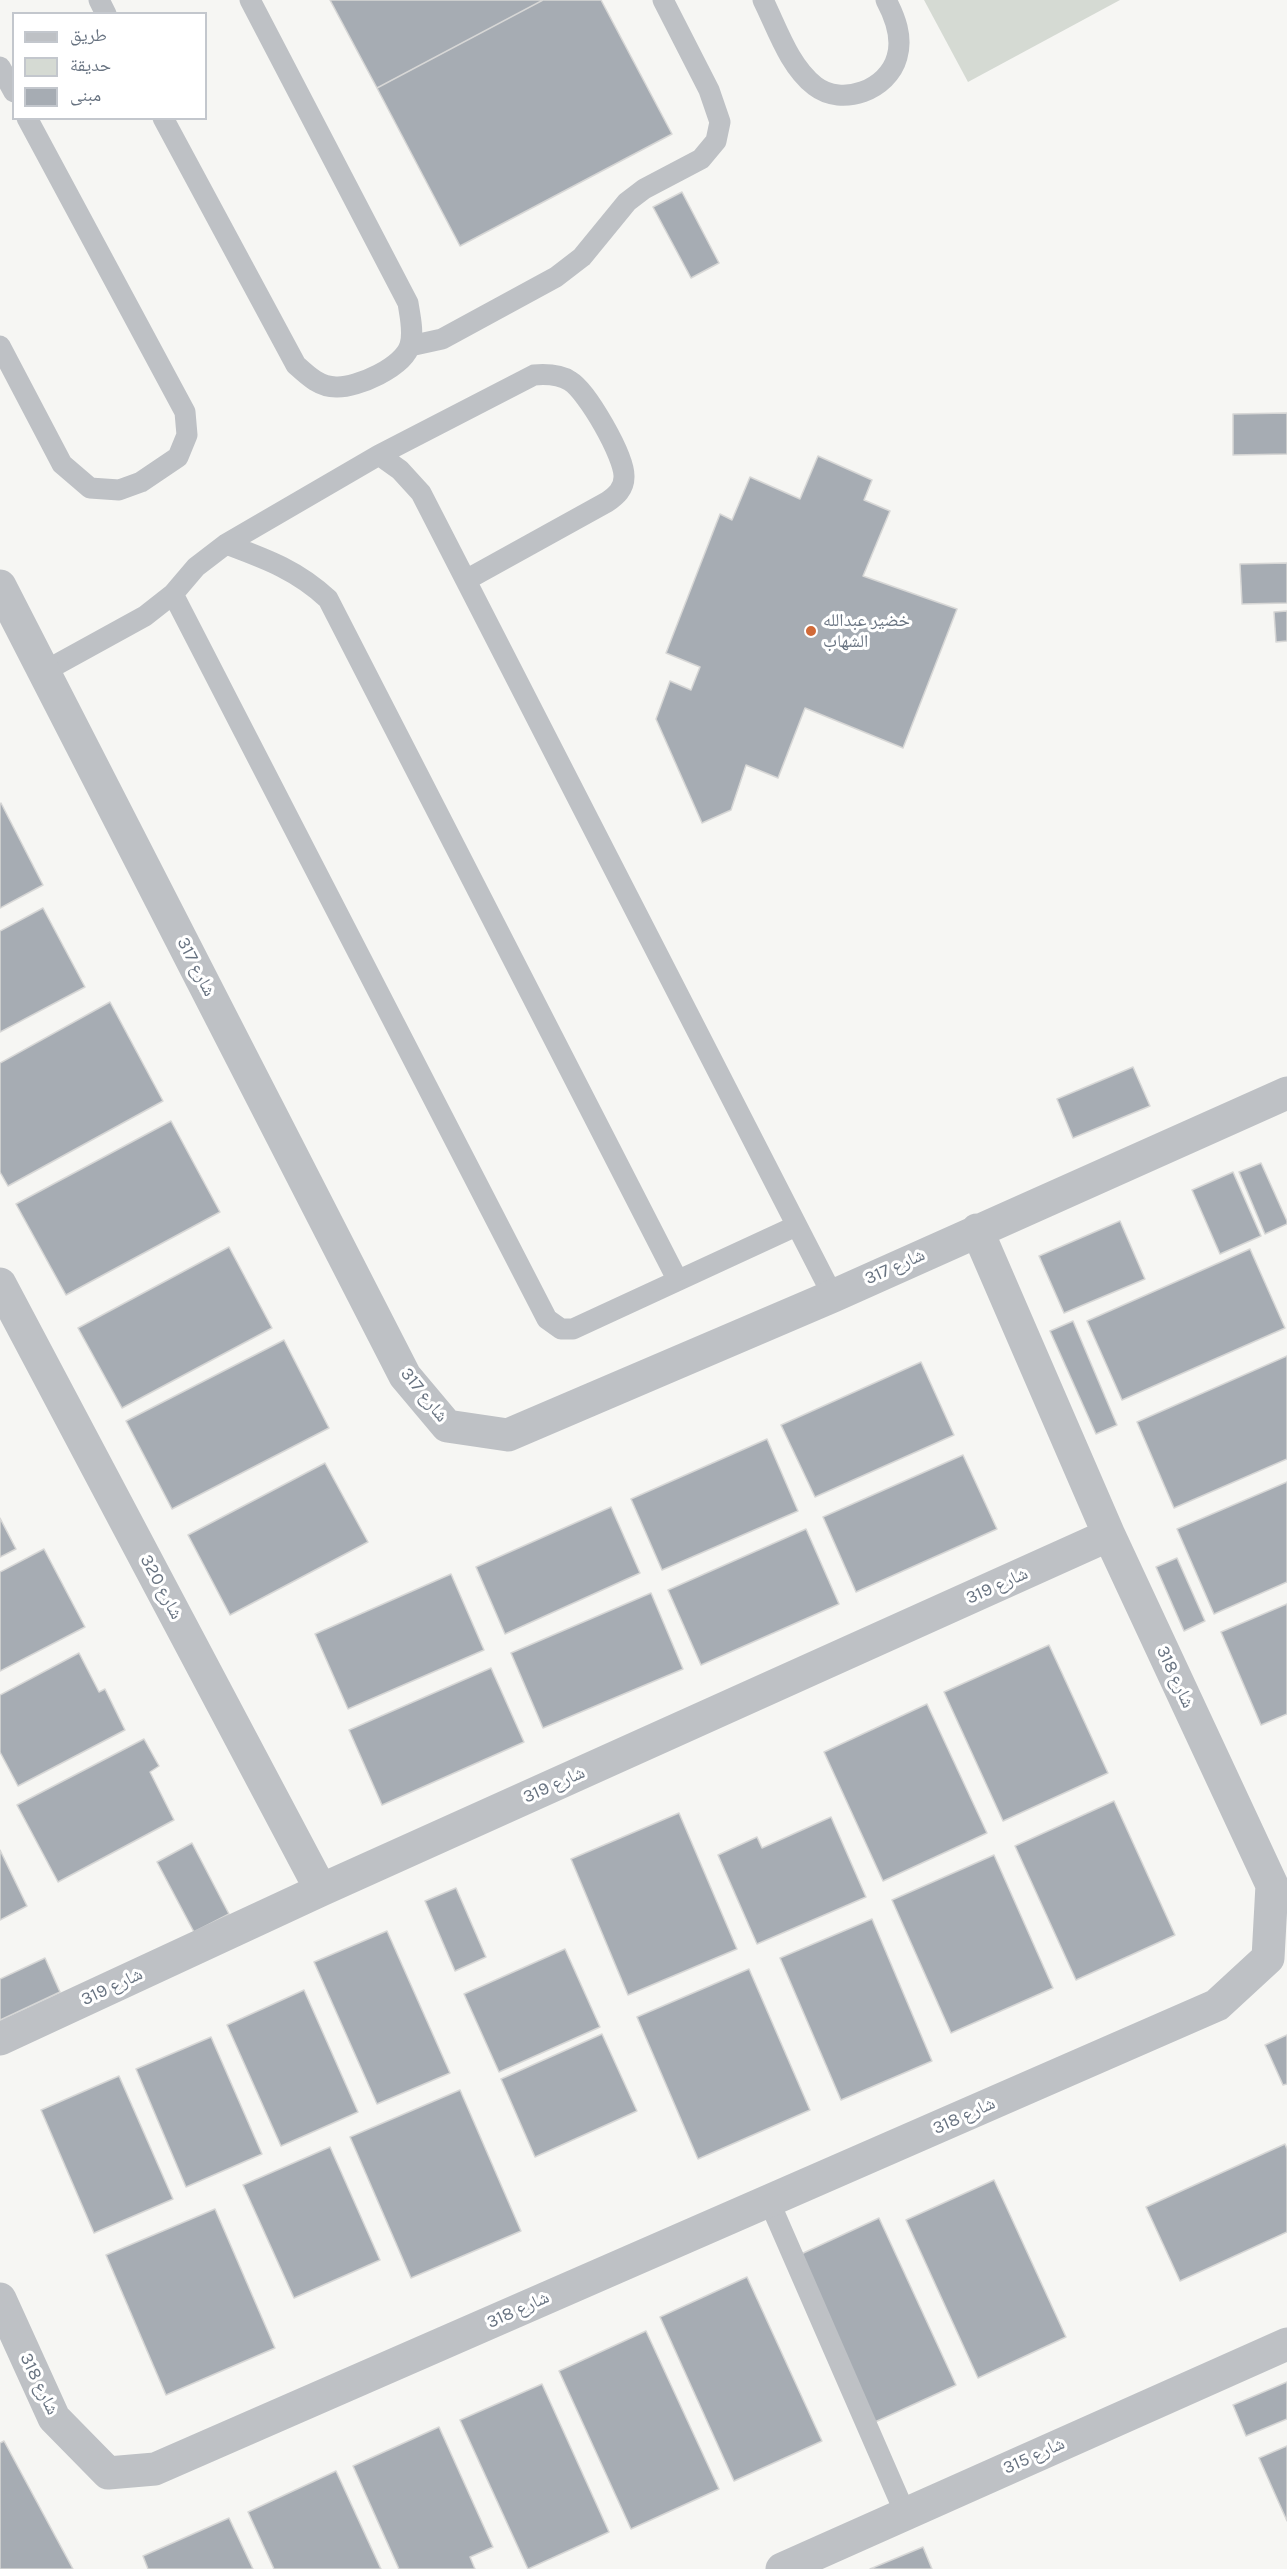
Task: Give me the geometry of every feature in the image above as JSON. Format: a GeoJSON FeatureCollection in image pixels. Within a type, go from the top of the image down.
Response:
{"type":"FeatureCollection","features":[{"type":"Feature","properties":{"kind":"street","name":"شارع 317"},"geometry":{"type":"LineString","coordinates":[[0,586],[405,1376],[447,1426],[508,1435],[833,1296],[1287,1093]]}},
{"type":"Feature","properties":{"kind":"street","name":"شارع 318"},"geometry":{"type":"LineString","coordinates":[[0,2299],[54,2418],[108,2473],[155,2469],[1217,2005],[1268,1958],[1272,1885],[1109,1535],[977,1230]]}},
{"type":"Feature","properties":{"kind":"street","name":"شارع 320"},"geometry":{"type":"LineString","coordinates":[[0,1284],[321,1890]]}},
{"type":"Feature","properties":{"kind":"street","name":"شارع 319"},"geometry":{"type":"LineString","coordinates":[[0,2039],[321,1890],[1109,1535]]}},
{"type":"Feature","properties":{"kind":"street","name":"شارع 315"},"geometry":{"type":"LineString","coordinates":[[782,2569],[1287,2344]]}},
{"type":"Feature","properties":{"kind":"lane"},"geometry":{"type":"LineString","coordinates":[[164,120],[296,365],[314,381],[334,387],[358,384],[396,364],[410,346],[412,327],[408,303],[250,0]]}},
{"type":"Feature","properties":{"kind":"lane"},"geometry":{"type":"LineString","coordinates":[[410,346],[442,339],[556,277],[582,257],[627,201],[644,189],[700,159],[716,141],[720,122],[709,90],[663,0]]}},
{"type":"Feature","properties":{"kind":"lane"},"geometry":{"type":"LineString","coordinates":[[763,0],[799,71],[817,88],[840,96],[864,93],[878,84],[885,79],[897,58],[899,33],[886,0]]}},
{"type":"Feature","properties":{"kind":"lane"},"geometry":{"type":"LineString","coordinates":[[0,67],[12,88]]}},
{"type":"Feature","properties":{"kind":"lane"},"geometry":{"type":"LineString","coordinates":[[0,346],[62,464],[90,488],[119,490],[141,482],[178,457],[187,435],[185,412],[28,120]]}},
{"type":"Feature","properties":{"kind":"lane"},"geometry":{"type":"LineString","coordinates":[[45,671],[145,616],[173,594],[196,567],[226,544],[379,455],[534,375],[552,374],[570,381],[584,394],[621,460],[624,478],[619,493],[607,502],[466,580]]}},
{"type":"Feature","properties":{"kind":"lane"},"geometry":{"type":"LineString","coordinates":[[379,455],[400,470],[421,493],[833,1296]]}},
{"type":"Feature","properties":{"kind":"lane"},"geometry":{"type":"LineString","coordinates":[[226,544],[284,567],[308,581],[328,599],[677,1279]]}},
{"type":"Feature","properties":{"kind":"lane"},"geometry":{"type":"LineString","coordinates":[[173,594],[547,1319],[561,1329],[573,1329],[796,1226]]}},
{"type":"Feature","properties":{"kind":"lane"},"geometry":{"type":"LineString","coordinates":[[769,2201],[905,2513]]}},
{"type":"Feature","properties":{"kind":"green space"},"geometry":{"type":"Polygon","coordinates":[[[924,0],[1120,0],[968,82],[924,0]]]}},
{"type":"Feature","properties":{"kind":"building"},"geometry":{"type":"Polygon","coordinates":[[[330,0],[543,0],[377,88],[330,0]]]}},
{"type":"Feature","properties":{"kind":"building"},"geometry":{"type":"Polygon","coordinates":[[[543,0],[601,0],[672,134],[460,246],[377,88],[543,0]]]}},
{"type":"Feature","properties":{"kind":"building"},"geometry":{"type":"Polygon","coordinates":[[[682,192],[719,263],[691,278],[653,207],[682,192]]]}},
{"type":"Feature","properties":{"kind":"building"},"geometry":{"type":"Polygon","coordinates":[[[1287,413],[1287,454],[1233,455],[1233,414],[1287,413]]]}},
{"type":"Feature","properties":{"kind":"building","name":"خضير عبدالله الشهاب"},"geometry":{"type":"Polygon","coordinates":[[[818,456],[872,480],[864,500],[890,511],[863,576],[957,609],[903,748],[805,708],[778,778],[746,765],[731,810],[702,823],[656,719],[670,681],[691,690],[700,667],[666,653],[720,514],[732,520],[750,477],[800,499],[818,456]]]}},
{"type":"Feature","properties":{"kind":"building"},"geometry":{"type":"Polygon","coordinates":[[[1287,563],[1287,603],[1242,604],[1240,564],[1287,563]]]}},
{"type":"Feature","properties":{"kind":"building"},"geometry":{"type":"Polygon","coordinates":[[[1287,611],[1287,641],[1276,642],[1274,612],[1287,611]]]}},
{"type":"Feature","properties":{"kind":"building"},"geometry":{"type":"Polygon","coordinates":[[[0,804],[43,885],[0,908],[0,804]]]}},
{"type":"Feature","properties":{"kind":"building"},"geometry":{"type":"Polygon","coordinates":[[[43,908],[85,987],[0,1032],[0,931],[43,908]]]}},
{"type":"Feature","properties":{"kind":"building"},"geometry":{"type":"Polygon","coordinates":[[[110,1002],[163,1101],[8,1186],[0,1172],[0,1063],[110,1002]]]}},
{"type":"Feature","properties":{"kind":"building"},"geometry":{"type":"Polygon","coordinates":[[[1133,1067],[1150,1106],[1073,1138],[1057,1099],[1133,1067]]]}},
{"type":"Feature","properties":{"kind":"building"},"geometry":{"type":"Polygon","coordinates":[[[171,1121],[220,1212],[66,1295],[16,1204],[171,1121]]]}},
{"type":"Feature","properties":{"kind":"building"},"geometry":{"type":"Polygon","coordinates":[[[1261,1163],[1287,1221],[1287,1224],[1265,1234],[1239,1172],[1261,1163]]]}},
{"type":"Feature","properties":{"kind":"building"},"geometry":{"type":"Polygon","coordinates":[[[1233,1172],[1261,1236],[1220,1254],[1192,1190],[1233,1172]]]}},
{"type":"Feature","properties":{"kind":"building"},"geometry":{"type":"Polygon","coordinates":[[[1120,1221],[1145,1279],[1064,1313],[1039,1256],[1120,1221]]]}},
{"type":"Feature","properties":{"kind":"building"},"geometry":{"type":"Polygon","coordinates":[[[229,1247],[272,1328],[122,1408],[78,1328],[229,1247]]]}},
{"type":"Feature","properties":{"kind":"building"},"geometry":{"type":"Polygon","coordinates":[[[1250,1249],[1285,1328],[1122,1400],[1087,1321],[1250,1249]]]}},
{"type":"Feature","properties":{"kind":"building"},"geometry":{"type":"Polygon","coordinates":[[[1073,1321],[1117,1425],[1096,1434],[1050,1331],[1073,1321]]]}},
{"type":"Feature","properties":{"kind":"building"},"geometry":{"type":"Polygon","coordinates":[[[284,1340],[329,1428],[172,1509],[126,1421],[284,1340]]]}},
{"type":"Feature","properties":{"kind":"building"},"geometry":{"type":"Polygon","coordinates":[[[1287,1356],[1287,1459],[1174,1508],[1137,1422],[1287,1356]]]}},
{"type":"Feature","properties":{"kind":"building"},"geometry":{"type":"Polygon","coordinates":[[[921,1362],[954,1435],[815,1497],[781,1425],[921,1362]]]}},
{"type":"Feature","properties":{"kind":"building"},"geometry":{"type":"Polygon","coordinates":[[[767,1439],[798,1511],[662,1570],[631,1499],[767,1439]]]}},
{"type":"Feature","properties":{"kind":"building"},"geometry":{"type":"Polygon","coordinates":[[[963,1455],[997,1529],[856,1592],[823,1517],[963,1455]]]}},
{"type":"Feature","properties":{"kind":"building"},"geometry":{"type":"Polygon","coordinates":[[[325,1463],[368,1542],[230,1615],[188,1535],[325,1463]]]}},
{"type":"Feature","properties":{"kind":"building"},"geometry":{"type":"Polygon","coordinates":[[[1287,1482],[1287,1582],[1214,1614],[1177,1529],[1287,1482]]]}},
{"type":"Feature","properties":{"kind":"building"},"geometry":{"type":"Polygon","coordinates":[[[611,1507],[640,1573],[505,1634],[476,1567],[611,1507]]]}},
{"type":"Feature","properties":{"kind":"building"},"geometry":{"type":"Polygon","coordinates":[[[0,1518],[16,1549],[0,1557],[0,1518]]]}},
{"type":"Feature","properties":{"kind":"building"},"geometry":{"type":"Polygon","coordinates":[[[806,1529],[839,1604],[701,1665],[668,1590],[806,1529]]]}},
{"type":"Feature","properties":{"kind":"building"},"geometry":{"type":"Polygon","coordinates":[[[44,1549],[85,1627],[0,1671],[0,1572],[44,1549]]]}},
{"type":"Feature","properties":{"kind":"building"},"geometry":{"type":"Polygon","coordinates":[[[1177,1558],[1205,1621],[1184,1631],[1156,1567],[1177,1558]]]}},
{"type":"Feature","properties":{"kind":"building"},"geometry":{"type":"Polygon","coordinates":[[[451,1574],[484,1650],[348,1709],[315,1634],[451,1574]]]}},
{"type":"Feature","properties":{"kind":"building"},"geometry":{"type":"Polygon","coordinates":[[[651,1593],[683,1669],[543,1728],[511,1653],[651,1593]]]}},
{"type":"Feature","properties":{"kind":"building"},"geometry":{"type":"Polygon","coordinates":[[[1287,1604],[1287,1714],[1261,1725],[1221,1632],[1287,1604]]]}},
{"type":"Feature","properties":{"kind":"building"},"geometry":{"type":"Polygon","coordinates":[[[1049,1645],[1108,1773],[1003,1821],[944,1692],[1049,1645]]]}},
{"type":"Feature","properties":{"kind":"building"},"geometry":{"type":"Polygon","coordinates":[[[79,1653],[99,1692],[105,1689],[125,1730],[18,1786],[0,1752],[0,1695],[79,1653]]]}},
{"type":"Feature","properties":{"kind":"building"},"geometry":{"type":"Polygon","coordinates":[[[491,1668],[524,1742],[382,1805],[349,1730],[491,1668]]]}},
{"type":"Feature","properties":{"kind":"building"},"geometry":{"type":"Polygon","coordinates":[[[927,1704],[987,1833],[883,1881],[824,1752],[927,1704]]]}},
{"type":"Feature","properties":{"kind":"building"},"geometry":{"type":"Polygon","coordinates":[[[144,1739],[159,1766],[150,1772],[174,1820],[58,1882],[17,1805],[144,1739]]]}},
{"type":"Feature","properties":{"kind":"building"},"geometry":{"type":"Polygon","coordinates":[[[1114,1801],[1175,1935],[1076,1980],[1015,1846],[1114,1801]]]}},
{"type":"Feature","properties":{"kind":"building"},"geometry":{"type":"Polygon","coordinates":[[[679,1813],[737,1949],[628,1995],[571,1859],[679,1813]]]}},
{"type":"Feature","properties":{"kind":"building"},"geometry":{"type":"Polygon","coordinates":[[[831,1817],[866,1897],[757,1944],[718,1855],[757,1837],[762,1848],[831,1817]]]}},
{"type":"Feature","properties":{"kind":"building"},"geometry":{"type":"Polygon","coordinates":[[[192,1843],[229,1914],[194,1932],[157,1862],[192,1843]]]}},
{"type":"Feature","properties":{"kind":"building"},"geometry":{"type":"Polygon","coordinates":[[[0,1850],[27,1906],[0,1920],[0,1850]]]}},
{"type":"Feature","properties":{"kind":"building"},"geometry":{"type":"Polygon","coordinates":[[[994,1855],[1053,1988],[951,2033],[892,1900],[994,1855]]]}},
{"type":"Feature","properties":{"kind":"building"},"geometry":{"type":"Polygon","coordinates":[[[456,1888],[486,1957],[455,1971],[425,1901],[456,1888]]]}},
{"type":"Feature","properties":{"kind":"building"},"geometry":{"type":"Polygon","coordinates":[[[872,1919],[932,2061],[841,2100],[780,1958],[872,1919]]]}},
{"type":"Feature","properties":{"kind":"building"},"geometry":{"type":"Polygon","coordinates":[[[387,1931],[450,2073],[377,2104],[314,1962],[387,1931]]]}},
{"type":"Feature","properties":{"kind":"building"},"geometry":{"type":"Polygon","coordinates":[[[565,1949],[600,2027],[499,2072],[464,1994],[565,1949]]]}},
{"type":"Feature","properties":{"kind":"building"},"geometry":{"type":"Polygon","coordinates":[[[45,1958],[60,1992],[0,2020],[0,1979],[45,1958]]]}},
{"type":"Feature","properties":{"kind":"building"},"geometry":{"type":"Polygon","coordinates":[[[749,1969],[810,2110],[698,2159],[637,2017],[749,1969]]]}},
{"type":"Feature","properties":{"kind":"building"},"geometry":{"type":"Polygon","coordinates":[[[304,1990],[358,2112],[281,2146],[227,2025],[304,1990]]]}},
{"type":"Feature","properties":{"kind":"building"},"geometry":{"type":"Polygon","coordinates":[[[602,2034],[637,2111],[535,2157],[501,2079],[602,2034]]]}},
{"type":"Feature","properties":{"kind":"building"},"geometry":{"type":"Polygon","coordinates":[[[1287,2035],[1287,2084],[1283,2085],[1265,2045],[1287,2035]]]}},
{"type":"Feature","properties":{"kind":"building"},"geometry":{"type":"Polygon","coordinates":[[[211,2037],[262,2154],[186,2187],[136,2069],[211,2037]]]}},
{"type":"Feature","properties":{"kind":"building"},"geometry":{"type":"Polygon","coordinates":[[[119,2076],[173,2199],[94,2233],[41,2110],[119,2076]]]}},
{"type":"Feature","properties":{"kind":"building"},"geometry":{"type":"Polygon","coordinates":[[[460,2090],[521,2231],[411,2278],[350,2137],[460,2090]]]}},
{"type":"Feature","properties":{"kind":"building"},"geometry":{"type":"Polygon","coordinates":[[[1285,2144],[1287,2149],[1287,2232],[1180,2281],[1146,2207],[1285,2144]]]}},
{"type":"Feature","properties":{"kind":"building"},"geometry":{"type":"Polygon","coordinates":[[[330,2147],[380,2260],[294,2298],[243,2185],[330,2147]]]}},
{"type":"Feature","properties":{"kind":"building"},"geometry":{"type":"Polygon","coordinates":[[[994,2180],[1066,2337],[978,2378],[906,2220],[994,2180]]]}},
{"type":"Feature","properties":{"kind":"building"},"geometry":{"type":"Polygon","coordinates":[[[215,2209],[275,2348],[166,2395],[106,2255],[215,2209]]]}},
{"type":"Feature","properties":{"kind":"building"},"geometry":{"type":"Polygon","coordinates":[[[879,2218],[956,2385],[875,2422],[799,2255],[879,2218]]]}},
{"type":"Feature","properties":{"kind":"building"},"geometry":{"type":"Polygon","coordinates":[[[747,2277],[822,2441],[734,2481],[660,2317],[747,2277]]]}},
{"type":"Feature","properties":{"kind":"building"},"geometry":{"type":"Polygon","coordinates":[[[646,2331],[719,2489],[631,2529],[559,2371],[646,2331]]]}},
{"type":"Feature","properties":{"kind":"building"},"geometry":{"type":"Polygon","coordinates":[[[1287,2382],[1287,2419],[1246,2436],[1233,2405],[1287,2382]]]}},
{"type":"Feature","properties":{"kind":"building"},"geometry":{"type":"Polygon","coordinates":[[[542,2384],[609,2532],[528,2569],[460,2420],[542,2384]]]}},
{"type":"Feature","properties":{"kind":"building"},"geometry":{"type":"Polygon","coordinates":[[[439,2427],[493,2547],[470,2557],[475,2569],[399,2569],[353,2466],[439,2427]]]}},
{"type":"Feature","properties":{"kind":"building"},"geometry":{"type":"Polygon","coordinates":[[[4,2441],[73,2569],[0,2569],[0,2443],[4,2441]]]}},
{"type":"Feature","properties":{"kind":"building"},"geometry":{"type":"Polygon","coordinates":[[[1287,2446],[1287,2521],[1259,2458],[1287,2446]]]}},
{"type":"Feature","properties":{"kind":"building"},"geometry":{"type":"Polygon","coordinates":[[[336,2471],[381,2569],[274,2569],[248,2512],[336,2471]]]}},
{"type":"Feature","properties":{"kind":"building"},"geometry":{"type":"Polygon","coordinates":[[[229,2518],[253,2569],[148,2569],[143,2556],[229,2518]]]}},
{"type":"Feature","properties":{"kind":"building"},"geometry":{"type":"Polygon","coordinates":[[[923,2547],[932,2569],[870,2569],[923,2547]]]}},
{"type":"Feature","properties":{"kind":"place","name":"خضير عبدالله الشهاب"},"geometry":{"type":"Point","coordinates":[811,631]}}]}
